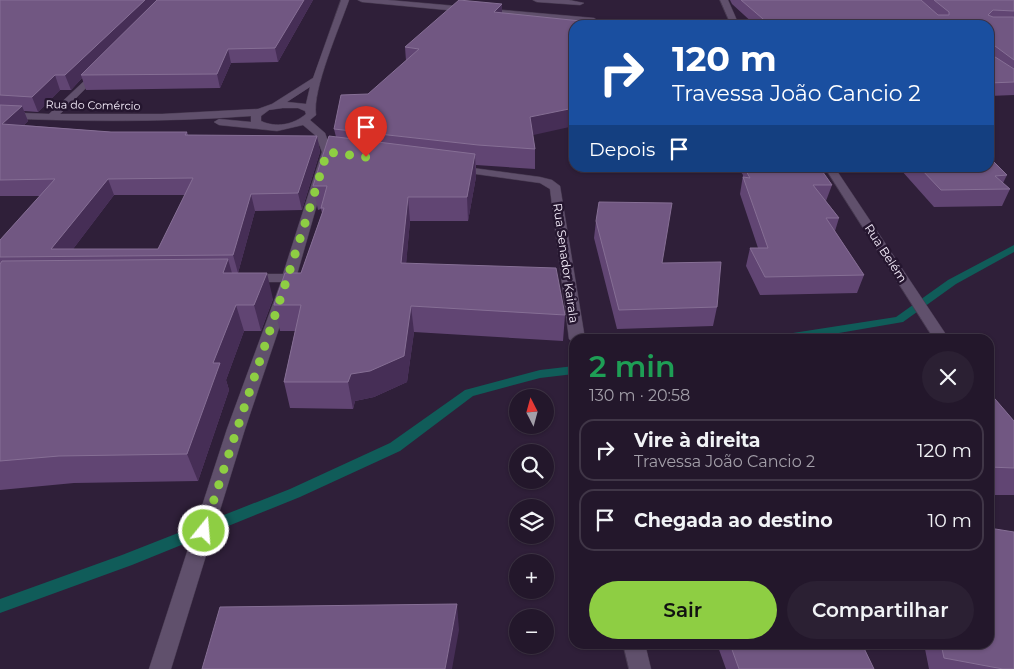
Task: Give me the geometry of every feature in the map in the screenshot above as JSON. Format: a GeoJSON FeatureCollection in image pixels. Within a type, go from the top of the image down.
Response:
{"type":"FeatureCollection","features":[{"type":"Feature","properties":{"kind":"street"},"geometry":{"type":"LineString","coordinates":[[160,669],[236,429],[332,153],[321,136],[305,121],[311,115],[310,109],[317,79],[345,0]]}},
{"type":"Feature","properties":{"kind":"street"},"geometry":{"type":"LineString","coordinates":[[362,0],[594,20]]}},
{"type":"Feature","properties":{"kind":"street"},"geometry":{"type":"LineString","coordinates":[[537,0],[580,4]]}},
{"type":"Feature","properties":{"kind":"street"},"geometry":{"type":"LineString","coordinates":[[724,0],[733,20]]}},
{"type":"Feature","properties":{"kind":"street"},"geometry":{"type":"LineString","coordinates":[[51,118],[106,62]]}},
{"type":"Feature","properties":{"kind":"street"},"geometry":{"type":"LineString","coordinates":[[274,106],[317,79]]}},
{"type":"Feature","properties":{"kind":"street"},"geometry":{"type":"LineString","coordinates":[[274,106],[299,105],[310,109]]}},
{"type":"Feature","properties":{"kind":"street","name":"Rua do Comércio"},"geometry":{"type":"LineString","coordinates":[[0,115],[51,118],[185,118],[260,112],[274,106]]}},
{"type":"Feature","properties":{"kind":"street"},"geometry":{"type":"LineString","coordinates":[[260,112],[255,119],[256,122],[266,127]]}},
{"type":"Feature","properties":{"kind":"street","name":"Rua do Comércio"},"geometry":{"type":"LineString","coordinates":[[185,118],[266,127],[291,126],[305,121]]}},
{"type":"Feature","properties":{"kind":"street","name":"Rua Senador Kairala"},"geometry":{"type":"LineString","coordinates":[[444,167],[540,180],[548,182],[556,188],[576,334]]}},
{"type":"Feature","properties":{"kind":"street","name":"Rua Belém"},"geometry":{"type":"LineString","coordinates":[[833,172],[938,334]]}},
{"type":"Feature","properties":{"kind":"street"},"geometry":{"type":"LineString","coordinates":[[240,278],[289,278]]}},
{"type":"Feature","properties":{"kind":"street"},"geometry":{"type":"LineString","coordinates":[[635,649],[640,669]]}},
{"type":"Feature","properties":{"kind":"building"},"geometry":{"type":"Polygon","coordinates":[[[0,0],[145,0],[65,75],[55,75],[32,97],[0,95],[0,0]]]}},
{"type":"Feature","properties":{"kind":"building"},"geometry":{"type":"Polygon","coordinates":[[[157,0],[304,0],[275,48],[228,49],[217,74],[81,75],[157,0]]]}},
{"type":"Feature","properties":{"kind":"building"},"geometry":{"type":"Polygon","coordinates":[[[459,0],[502,4],[494,12],[571,20],[569,20],[569,109],[530,117],[535,149],[478,145],[334,129],[341,95],[368,94],[419,49],[405,47],[459,0]]]}},
{"type":"Feature","properties":{"kind":"building"},"geometry":{"type":"Polygon","coordinates":[[[741,0],[921,0],[938,15],[949,15],[949,12],[934,0],[1014,0],[1014,11],[993,10],[988,15],[993,17],[1014,17],[1014,60],[994,47],[994,20],[764,20],[741,0]]]}},
{"type":"Feature","properties":{"kind":"building"},"geometry":{"type":"Polygon","coordinates":[[[994,56],[1014,69],[1014,82],[994,83],[994,56]]]}},
{"type":"Feature","properties":{"kind":"building"},"geometry":{"type":"Polygon","coordinates":[[[0,105],[22,106],[2,124],[111,132],[187,132],[185,135],[317,136],[298,193],[251,194],[233,255],[0,257],[0,240],[55,179],[0,180],[0,105]],[[193,178],[108,179],[51,249],[158,249],[193,178]]]}},
{"type":"Feature","properties":{"kind":"building"},"geometry":{"type":"Polygon","coordinates":[[[329,136],[475,154],[467,197],[408,197],[401,263],[556,268],[565,315],[411,306],[404,356],[370,371],[351,374],[348,382],[284,382],[301,305],[274,305],[285,273],[301,273],[324,208],[321,208],[327,186],[313,186],[329,136]]]}},
{"type":"Feature","properties":{"kind":"building"},"geometry":{"type":"Polygon","coordinates":[[[994,162],[1007,175],[995,176],[1010,189],[941,190],[924,172],[994,172],[994,162]]]}},
{"type":"Feature","properties":{"kind":"building"},"geometry":{"type":"Polygon","coordinates":[[[747,172],[823,172],[832,185],[813,185],[839,218],[826,218],[864,275],[765,277],[750,248],[768,248],[743,177],[750,178],[747,172]]]}},
{"type":"Feature","properties":{"kind":"building"},"geometry":{"type":"Polygon","coordinates":[[[599,202],[672,203],[662,263],[721,262],[717,307],[619,310],[596,221],[599,202]]]}},
{"type":"Feature","properties":{"kind":"building"},"geometry":{"type":"Polygon","coordinates":[[[228,259],[223,273],[267,273],[254,305],[236,305],[213,363],[220,363],[187,454],[59,456],[0,461],[0,264],[2,261],[228,259]]]}},
{"type":"Feature","properties":{"kind":"building"},"geometry":{"type":"Polygon","coordinates":[[[994,398],[1014,421],[1014,468],[994,467],[994,398]]]}},
{"type":"Feature","properties":{"kind":"building"},"geometry":{"type":"Polygon","coordinates":[[[994,529],[1014,532],[1014,669],[1003,669],[944,658],[942,649],[994,649],[994,529]]]}},
{"type":"Feature","properties":{"kind":"building"},"geometry":{"type":"Polygon","coordinates":[[[457,604],[445,669],[202,669],[220,607],[457,604]]]}},
{"type":"Feature","properties":{"kind":"building"},"geometry":{"type":"Polygon","coordinates":[[[732,649],[864,649],[874,669],[739,669],[732,649]]]}},
{"type":"Feature","properties":{"kind":"waterway"},"geometry":{"type":"LineString","coordinates":[[811,334],[899,320],[952,282],[1014,248]]}},
{"type":"Feature","properties":{"kind":"waterway"},"geometry":{"type":"LineString","coordinates":[[0,606],[127,560],[295,493],[395,447],[469,393],[540,374],[569,371]]}},
{"type":"Feature","properties":{"kind":"route"},"geometry":{"type":"LineString","coordinates":[[204,531],[236,429],[289,278],[327,152],[366,157]]}}]}
